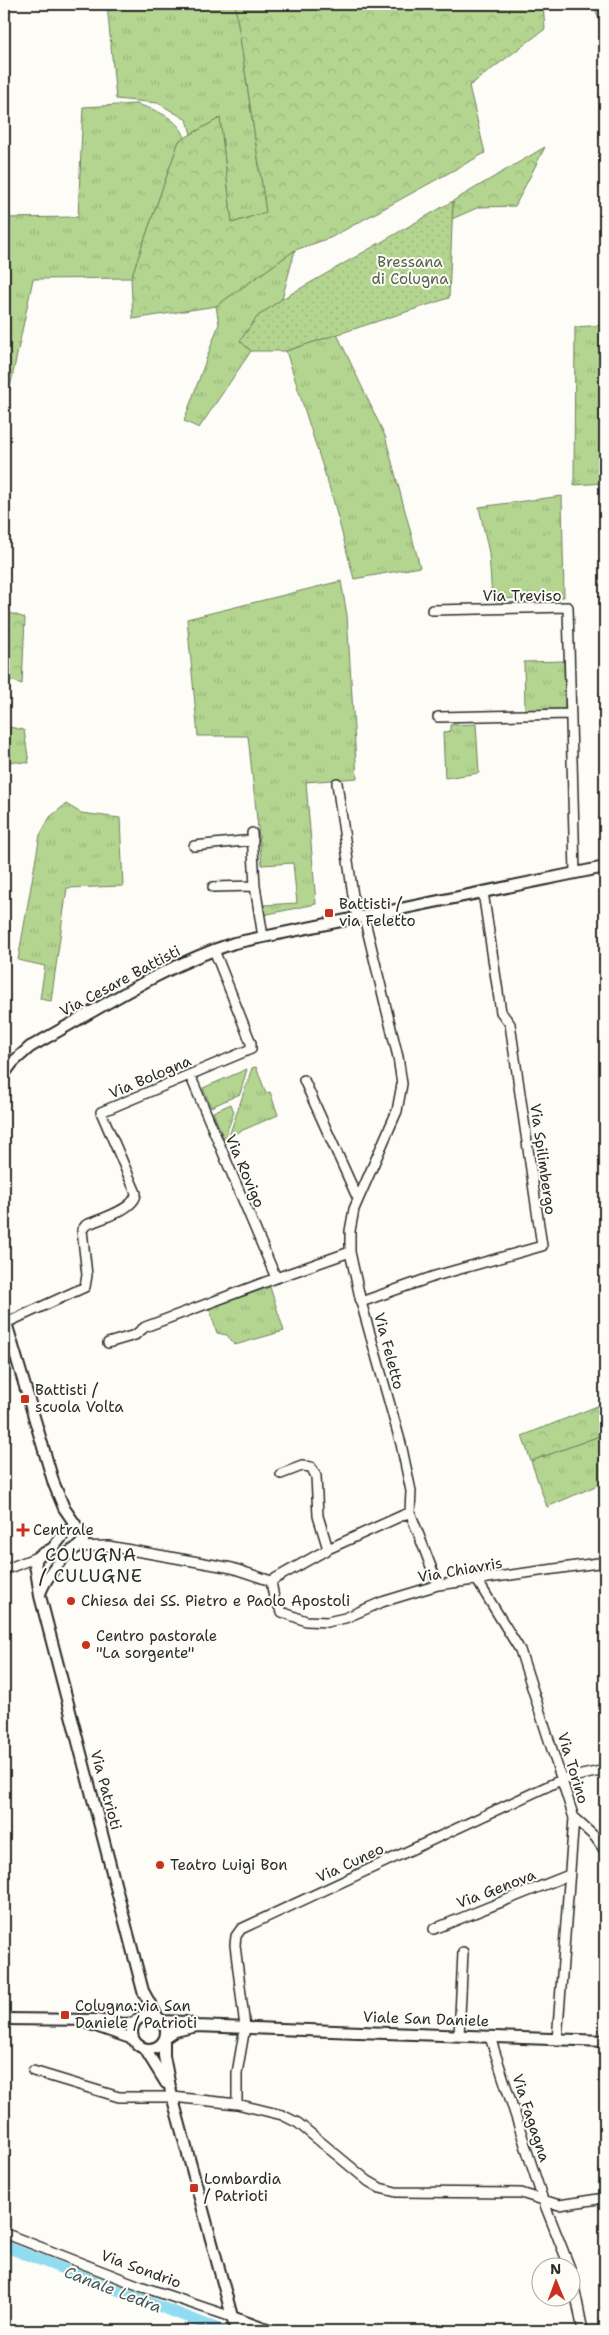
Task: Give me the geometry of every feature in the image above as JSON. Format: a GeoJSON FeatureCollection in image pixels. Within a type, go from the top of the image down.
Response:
{"type":"FeatureCollection","features":[{"type":"Feature","properties":{"kind":"street","name":"Via Treviso"},"geometry":{"type":"LineString","coordinates":[[432,610],[568,607],[574,873]]}},
{"type":"Feature","properties":{"kind":"street"},"geometry":{"type":"LineString","coordinates":[[438,717],[570,714]]}},
{"type":"Feature","properties":{"kind":"street"},"geometry":{"type":"LineString","coordinates":[[337,783],[355,910],[362,917]]}},
{"type":"Feature","properties":{"kind":"street"},"geometry":{"type":"LineString","coordinates":[[194,846],[252,836],[255,886],[263,938]]}},
{"type":"Feature","properties":{"kind":"street","name":"Via Cesare Battisti"},"geometry":{"type":"LineString","coordinates":[[4,1074],[13,1062],[30,1047],[169,970],[214,950],[263,938],[605,867]]}},
{"type":"Feature","properties":{"kind":"street"},"geometry":{"type":"LineString","coordinates":[[213,887],[255,886]]}},
{"type":"Feature","properties":{"kind":"street","name":"Via Spilimbergo"},"geometry":{"type":"LineString","coordinates":[[361,1302],[435,1276],[542,1246],[510,1024],[501,1012],[483,892]]}},
{"type":"Feature","properties":{"kind":"street","name":"Via Feletto"},"geometry":{"type":"LineString","coordinates":[[362,917],[398,1057],[402,1084],[397,1111],[357,1197],[350,1231],[350,1252],[361,1302],[401,1444],[411,1491],[410,1512],[438,1585]]}},
{"type":"Feature","properties":{"kind":"street","name":"Via Bologna"},"geometry":{"type":"LineString","coordinates":[[5,1320],[85,1287],[87,1275],[82,1230],[86,1225],[128,1206],[135,1199],[136,1193],[101,1112],[251,1049],[251,1043],[214,950]]}},
{"type":"Feature","properties":{"kind":"street","name":"Via Rovigo"},"geometry":{"type":"LineString","coordinates":[[190,1075],[276,1278]]}},
{"type":"Feature","properties":{"kind":"street"},"geometry":{"type":"LineString","coordinates":[[304,1080],[357,1197]]}},
{"type":"Feature","properties":{"kind":"street"},"geometry":{"type":"LineString","coordinates":[[108,1343],[135,1335],[145,1327],[350,1252]]}},
{"type":"Feature","properties":{"kind":"street"},"geometry":{"type":"LineString","coordinates":[[5,1320],[48,1468],[64,1508],[80,1531],[83,1541],[79,1547]]}},
{"type":"Feature","properties":{"kind":"street"},"geometry":{"type":"LineString","coordinates":[[281,1474],[302,1466],[312,1467],[316,1476],[318,1516],[328,1549]]}},
{"type":"Feature","properties":{"kind":"street"},"geometry":{"type":"LineString","coordinates":[[64,1508],[64,1534]]}},
{"type":"Feature","properties":{"kind":"street"},"geometry":{"type":"LineString","coordinates":[[40,1596],[50,1574],[66,1554],[79,1547],[103,1545],[232,1568],[271,1581],[328,1549],[410,1512]]}},
{"type":"Feature","properties":{"kind":"street"},"geometry":{"type":"LineString","coordinates":[[36,1565],[70,1529],[80,1531],[103,1545]]}},
{"type":"Feature","properties":{"kind":"street","name":"Via Chiavris"},"geometry":{"type":"LineString","coordinates":[[271,1581],[278,1608],[288,1615],[306,1621],[327,1622],[345,1618],[382,1602],[438,1585],[605,1562]]}},
{"type":"Feature","properties":{"kind":"street"},"geometry":{"type":"LineString","coordinates":[[4,1570],[23,1564],[36,1565]]}},
{"type":"Feature","properties":{"kind":"street"},"geometry":{"type":"LineString","coordinates":[[36,1565],[42,1574],[50,1574]]}},
{"type":"Feature","properties":{"kind":"street","name":"Via Patrioti"},"geometry":{"type":"LineString","coordinates":[[36,1565],[40,1596],[143,1990],[160,2020]]}},
{"type":"Feature","properties":{"kind":"street","name":"Via Torino"},"geometry":{"type":"LineString","coordinates":[[477,1580],[520,1650],[574,1818],[558,2040]]}},
{"type":"Feature","properties":{"kind":"street","name":"Via Cuneo"},"geometry":{"type":"LineString","coordinates":[[245,2027],[235,1946],[236,1936],[241,1929],[562,1779],[605,1770]]}},
{"type":"Feature","properties":{"kind":"street"},"geometry":{"type":"LineString","coordinates":[[574,1818],[595,1837],[605,1851]]}},
{"type":"Feature","properties":{"kind":"street","name":"Via Genova"},"geometry":{"type":"LineString","coordinates":[[434,1929],[569,1875]]}},
{"type":"Feature","properties":{"kind":"street"},"geometry":{"type":"LineString","coordinates":[[459,2036],[463,1952]]}},
{"type":"Feature","properties":{"kind":"street","name":"Via Patrioti"},"geometry":{"type":"LineString","coordinates":[[138,2020],[143,1990]]}},
{"type":"Feature","properties":{"kind":"street"},"geometry":{"type":"LineString","coordinates":[[4,2018],[84,2021],[138,2020],[153,2016],[165,2026],[164,2056],[172,2095],[234,2324]]}},
{"type":"Feature","properties":{"kind":"street"},"geometry":{"type":"LineString","coordinates":[[133,2039],[138,2020]]}},
{"type":"Feature","properties":{"kind":"street","name":"Viale San Daniele"},"geometry":{"type":"LineString","coordinates":[[160,2020],[186,2022],[197,2026]]}},
{"type":"Feature","properties":{"kind":"street"},"geometry":{"type":"LineString","coordinates":[[84,2021],[133,2039],[145,2049],[172,2095]]}},
{"type":"Feature","properties":{"kind":"street","name":"Viale San Daniele"},"geometry":{"type":"LineString","coordinates":[[165,2040],[175,2031],[197,2026],[605,2041]]}},
{"type":"Feature","properties":{"kind":"street"},"geometry":{"type":"LineString","coordinates":[[237,2104],[237,2073],[245,2027]]}},
{"type":"Feature","properties":{"kind":"street","name":"Via Fagagna"},"geometry":{"type":"LineString","coordinates":[[490,2037],[545,2204],[566,2258]]}},
{"type":"Feature","properties":{"kind":"street"},"geometry":{"type":"LineString","coordinates":[[145,2049],[155,2049],[165,2040]]}},
{"type":"Feature","properties":{"kind":"street"},"geometry":{"type":"LineString","coordinates":[[33,2071],[119,2097],[172,2095],[237,2104],[282,2115],[298,2123],[380,2188],[396,2192],[521,2194],[545,2204],[559,2205],[605,2198]]}},
{"type":"Feature","properties":{"kind":"street","name":"Via Sondrio"},"geometry":{"type":"LineString","coordinates":[[4,2233],[234,2324],[270,2331]]}},
{"type":"Feature","properties":{"kind":"street"},"geometry":{"type":"LineString","coordinates":[[579,2308],[584,2331]]}},
{"type":"Feature","properties":{"kind":"green space"},"geometry":{"type":"Polygon","coordinates":[[[107,4],[235,4],[266,212],[232,223],[220,118],[191,134],[187,120],[158,103],[116,99],[107,4]]]}},
{"type":"Feature","properties":{"kind":"green space"},"geometry":{"type":"Polygon","coordinates":[[[235,4],[543,4],[545,29],[469,86],[485,153],[330,238],[295,250],[216,306],[133,319],[131,278],[179,141],[220,118],[232,223],[266,212],[235,4]]]}},
{"type":"Feature","properties":{"kind":"green space"},"geometry":{"type":"Polygon","coordinates":[[[594,4],[605,4],[605,40],[594,4]]]}},
{"type":"Feature","properties":{"kind":"green space"},"geometry":{"type":"Polygon","coordinates":[[[136,104],[165,115],[177,125],[185,138],[179,141],[131,278],[33,279],[4,416],[4,218],[78,217],[83,107],[136,104]]]}},
{"type":"Feature","properties":{"kind":"green space"},"geometry":{"type":"Polygon","coordinates":[[[545,147],[515,206],[479,207],[452,219],[453,201],[545,147]]]}},
{"type":"Feature","properties":{"kind":"green space","name":"Bressana di Colugna"},"geometry":{"type":"Polygon","coordinates":[[[453,201],[449,298],[286,351],[251,351],[240,341],[257,317],[282,299],[453,201]]]}},
{"type":"Feature","properties":{"kind":"green space"},"geometry":{"type":"Polygon","coordinates":[[[295,250],[282,299],[258,316],[240,341],[251,351],[199,428],[184,421],[219,324],[216,306],[295,250]]]}},
{"type":"Feature","properties":{"kind":"green space"},"geometry":{"type":"Polygon","coordinates":[[[605,325],[605,483],[574,485],[575,327],[605,325]]]}},
{"type":"Feature","properties":{"kind":"green space"},"geometry":{"type":"Polygon","coordinates":[[[337,334],[385,436],[420,567],[354,579],[333,499],[286,351],[337,334]]]}},
{"type":"Feature","properties":{"kind":"green space"},"geometry":{"type":"Polygon","coordinates":[[[562,496],[564,597],[492,599],[489,553],[479,507],[562,496]]]}},
{"type":"Feature","properties":{"kind":"green space"},"geometry":{"type":"Polygon","coordinates":[[[341,581],[347,615],[357,778],[306,782],[316,904],[263,915],[264,905],[297,903],[293,863],[262,865],[248,736],[198,736],[187,619],[341,581]]]}},
{"type":"Feature","properties":{"kind":"green space"},"geometry":{"type":"Polygon","coordinates":[[[4,611],[25,618],[22,684],[4,678],[4,611]]]}},
{"type":"Feature","properties":{"kind":"green space"},"geometry":{"type":"Polygon","coordinates":[[[564,661],[565,709],[525,710],[524,662],[564,661]]]}},
{"type":"Feature","properties":{"kind":"green space"},"geometry":{"type":"Polygon","coordinates":[[[476,724],[479,773],[445,778],[443,733],[450,731],[450,725],[476,724]]]}},
{"type":"Feature","properties":{"kind":"green space"},"geometry":{"type":"Polygon","coordinates":[[[4,726],[24,730],[29,763],[4,761],[4,726]]]}},
{"type":"Feature","properties":{"kind":"green space"},"geometry":{"type":"Polygon","coordinates":[[[66,804],[81,813],[120,818],[123,886],[67,888],[51,1001],[40,999],[45,966],[18,960],[40,835],[50,817],[66,804]]]}},
{"type":"Feature","properties":{"kind":"green space"},"geometry":{"type":"Polygon","coordinates":[[[256,1067],[266,1093],[270,1092],[278,1115],[229,1136],[252,1068],[256,1067]]]}},
{"type":"Feature","properties":{"kind":"green space"},"geometry":{"type":"Polygon","coordinates":[[[247,1069],[240,1094],[211,1107],[203,1088],[247,1069]]]}},
{"type":"Feature","properties":{"kind":"green space"},"geometry":{"type":"Polygon","coordinates":[[[231,1104],[234,1112],[224,1139],[213,1112],[231,1104]]]}},
{"type":"Feature","properties":{"kind":"green space"},"geometry":{"type":"Polygon","coordinates":[[[270,1287],[284,1331],[235,1345],[227,1335],[217,1333],[209,1308],[270,1287]]]}},
{"type":"Feature","properties":{"kind":"green space"},"geometry":{"type":"Polygon","coordinates":[[[605,1403],[605,1434],[531,1461],[522,1436],[605,1403]]]}},
{"type":"Feature","properties":{"kind":"green space"},"geometry":{"type":"Polygon","coordinates":[[[605,1434],[605,1482],[547,1507],[531,1461],[605,1434]]]}},
{"type":"Feature","properties":{"kind":"waterway","name":"Canale Ledra"},"geometry":{"type":"LineString","coordinates":[[4,2246],[223,2331]]}},
{"type":"Feature","properties":{"kind":"place","name":"Battisti / via Feletto"},"geometry":{"type":"Point","coordinates":[329,913]}},
{"type":"Feature","properties":{"kind":"place","name":"Battisti / scuola Volta"},"geometry":{"type":"Point","coordinates":[25,1399]}},
{"type":"Feature","properties":{"kind":"place","name":"Centrale"},"geometry":{"type":"Point","coordinates":[23,1530]}},
{"type":"Feature","properties":{"kind":"place","name":"Chiesa dei SS. Pietro e Paolo Apostoli"},"geometry":{"type":"Point","coordinates":[71,1601]}},
{"type":"Feature","properties":{"kind":"place","name":"Centro pastorale \"La sorgente\""},"geometry":{"type":"Point","coordinates":[86,1645]}},
{"type":"Feature","properties":{"kind":"place","name":"Teatro Luigi Bon"},"geometry":{"type":"Point","coordinates":[160,1865]}},
{"type":"Feature","properties":{"kind":"place","name":"Colugna:via San Daniele / Patrioti"},"geometry":{"type":"Point","coordinates":[65,2015]}},
{"type":"Feature","properties":{"kind":"place","name":"Lombardia / Patrioti"},"geometry":{"type":"Point","coordinates":[194,2188]}},
{"type":"Feature","properties":{"kind":"district","name":"COLUGNA / CULUGNE"},"geometry":{"type":"Point","coordinates":[91,1565]}}]}
